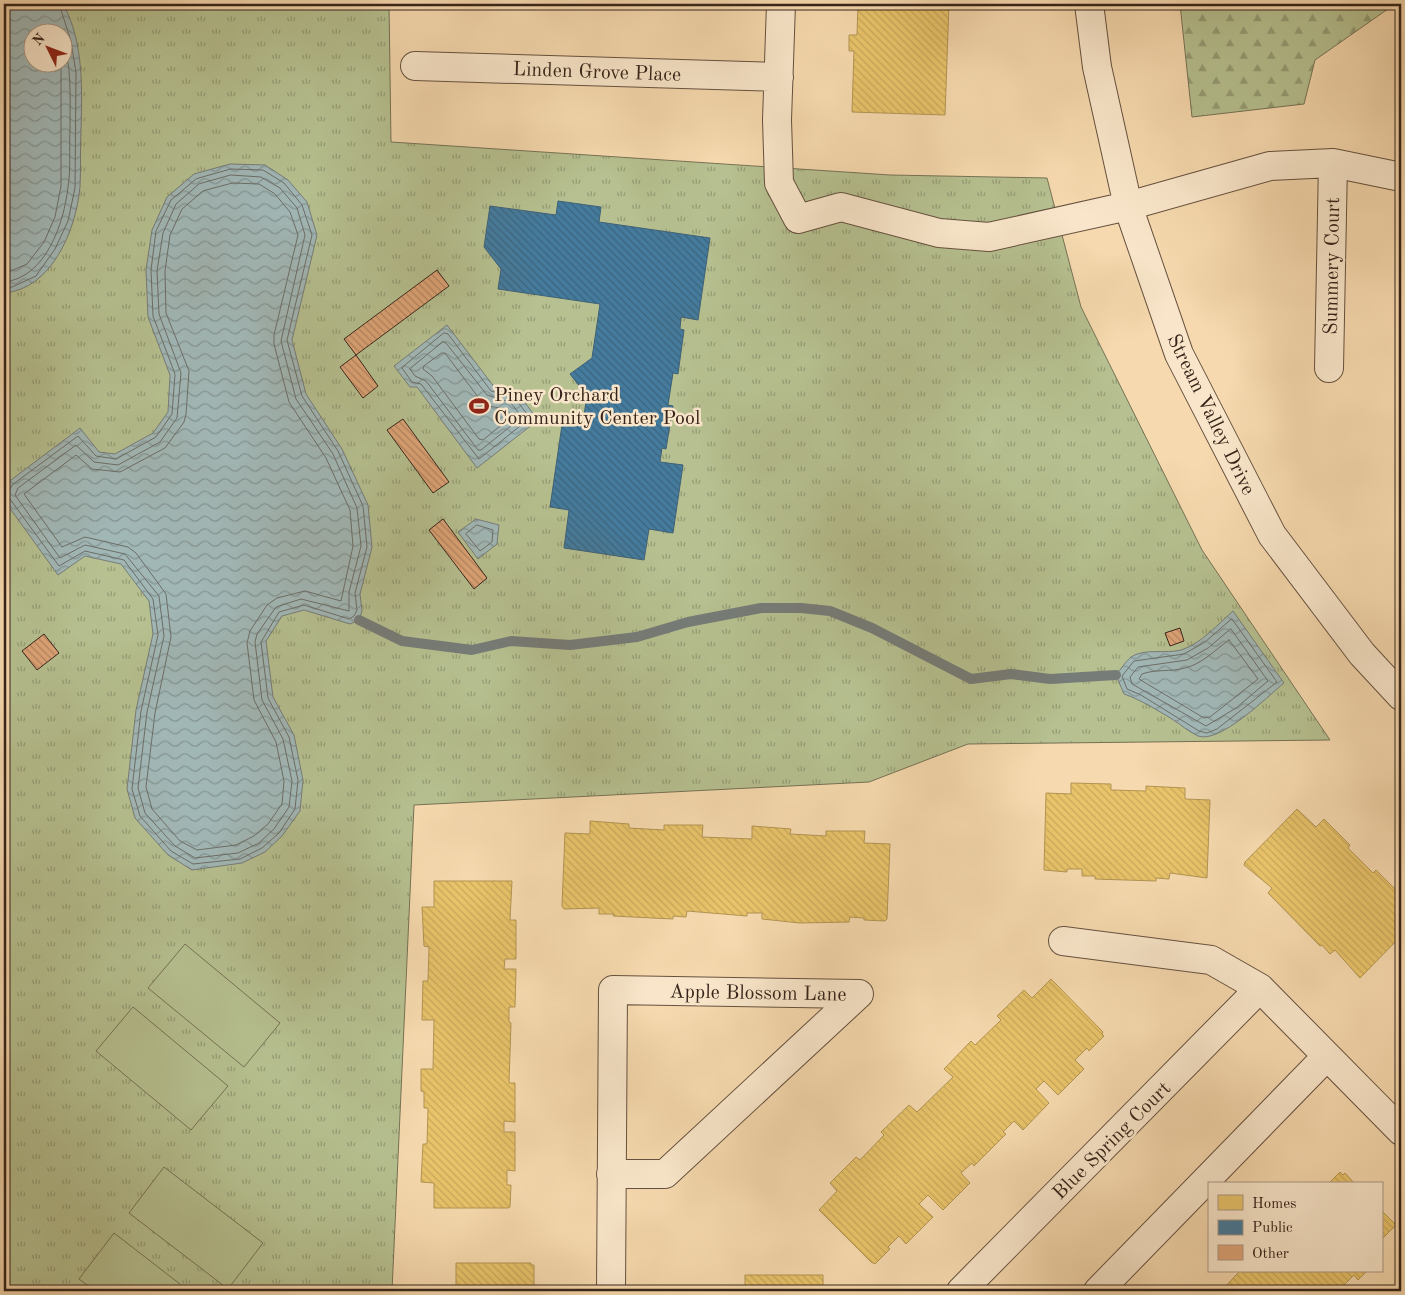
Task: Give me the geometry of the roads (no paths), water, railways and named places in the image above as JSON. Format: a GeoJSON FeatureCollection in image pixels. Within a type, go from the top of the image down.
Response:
{"type":"FeatureCollection","features":[{"type":"Feature","properties":{"kind":"street"},"geometry":{"type":"LineString","coordinates":[[781,4],[776,120],[779,183],[798,219],[841,207],[939,233],[989,237],[1128,206],[1270,166],[1332,164],[1401,177]]}},
{"type":"Feature","properties":{"kind":"street","name":"Stream Valley Drive"},"geometry":{"type":"LineString","coordinates":[[1090,4],[1097,67],[1128,206],[1179,354],[1272,535],[1362,654],[1401,696]]}},
{"type":"Feature","properties":{"kind":"street","name":"Linden Grove Place"},"geometry":{"type":"LineString","coordinates":[[415,66],[779,77]]}},
{"type":"Feature","properties":{"kind":"street","name":"Summery Court"},"geometry":{"type":"LineString","coordinates":[[1329,368],[1332,164]]}},
{"type":"Feature","properties":{"kind":"street"},"geometry":{"type":"LineString","coordinates":[[1063,941],[1211,960],[1260,988],[1401,1131]]}},
{"type":"Feature","properties":{"kind":"street","name":"Blue Spring Court"},"geometry":{"type":"LineString","coordinates":[[961,1291],[1260,988]]}},
{"type":"Feature","properties":{"kind":"street","name":"Apple Blossom Lane"},"geometry":{"type":"LineString","coordinates":[[611,1174],[665,1174],[858,994],[613,990],[611,1174],[611,1291]]}},
{"type":"Feature","properties":{"kind":"street"},"geometry":{"type":"LineString","coordinates":[[1098,1291],[1328,1056]]}},
{"type":"Feature","properties":{"kind":"water"},"geometry":{"type":"Polygon","coordinates":[[[4,4],[63,4],[71,22],[22,22],[22,72],[72,72],[72,25],[78,49],[82,98],[78,204],[67,238],[58,255],[36,281],[21,289],[4,293],[4,4]]]}},
{"type":"Feature","properties":{"kind":"water"},"geometry":{"type":"Polygon","coordinates":[[[230,164],[265,165],[288,180],[307,202],[317,235],[292,340],[306,394],[342,449],[368,505],[372,547],[360,594],[362,611],[359,620],[350,624],[304,610],[282,616],[266,641],[273,697],[294,735],[303,780],[300,811],[282,836],[265,852],[242,863],[192,870],[168,855],[135,818],[127,789],[136,710],[153,634],[149,601],[121,564],[85,556],[58,575],[4,500],[7,483],[80,428],[99,452],[115,454],[153,433],[168,412],[170,375],[148,317],[146,270],[152,230],[167,197],[194,174],[230,164]]]}},
{"type":"Feature","properties":{"kind":"water","name":"Piney Orchard Community Center Pool"},"geometry":{"type":"Polygon","coordinates":[[[447,325],[495,388],[517,392],[538,420],[477,468],[417,387],[410,387],[394,366],[447,325]]]}},
{"type":"Feature","properties":{"kind":"water"},"geometry":{"type":"Polygon","coordinates":[[[476,519],[499,525],[497,544],[478,559],[458,532],[476,519]]]}},
{"type":"Feature","properties":{"kind":"water"},"geometry":{"type":"Polygon","coordinates":[[[1233,611],[1284,683],[1243,718],[1218,733],[1207,737],[1198,736],[1154,708],[1124,694],[1116,675],[1131,657],[1136,654],[1175,651],[1188,647],[1209,633],[1233,611]]]}},
{"type":"Feature","properties":{"kind":"waterway"},"geometry":{"type":"LineString","coordinates":[[359,620],[402,641],[472,650],[511,641],[570,645],[637,637],[688,622],[761,608],[801,608],[830,611],[872,628],[971,679],[1011,674],[1050,679],[1116,675]]}},
{"type":"Feature","properties":{"kind":"place","name":"Piney Orchard Community Center Pool"},"geometry":{"type":"Point","coordinates":[479,406]}}]}
